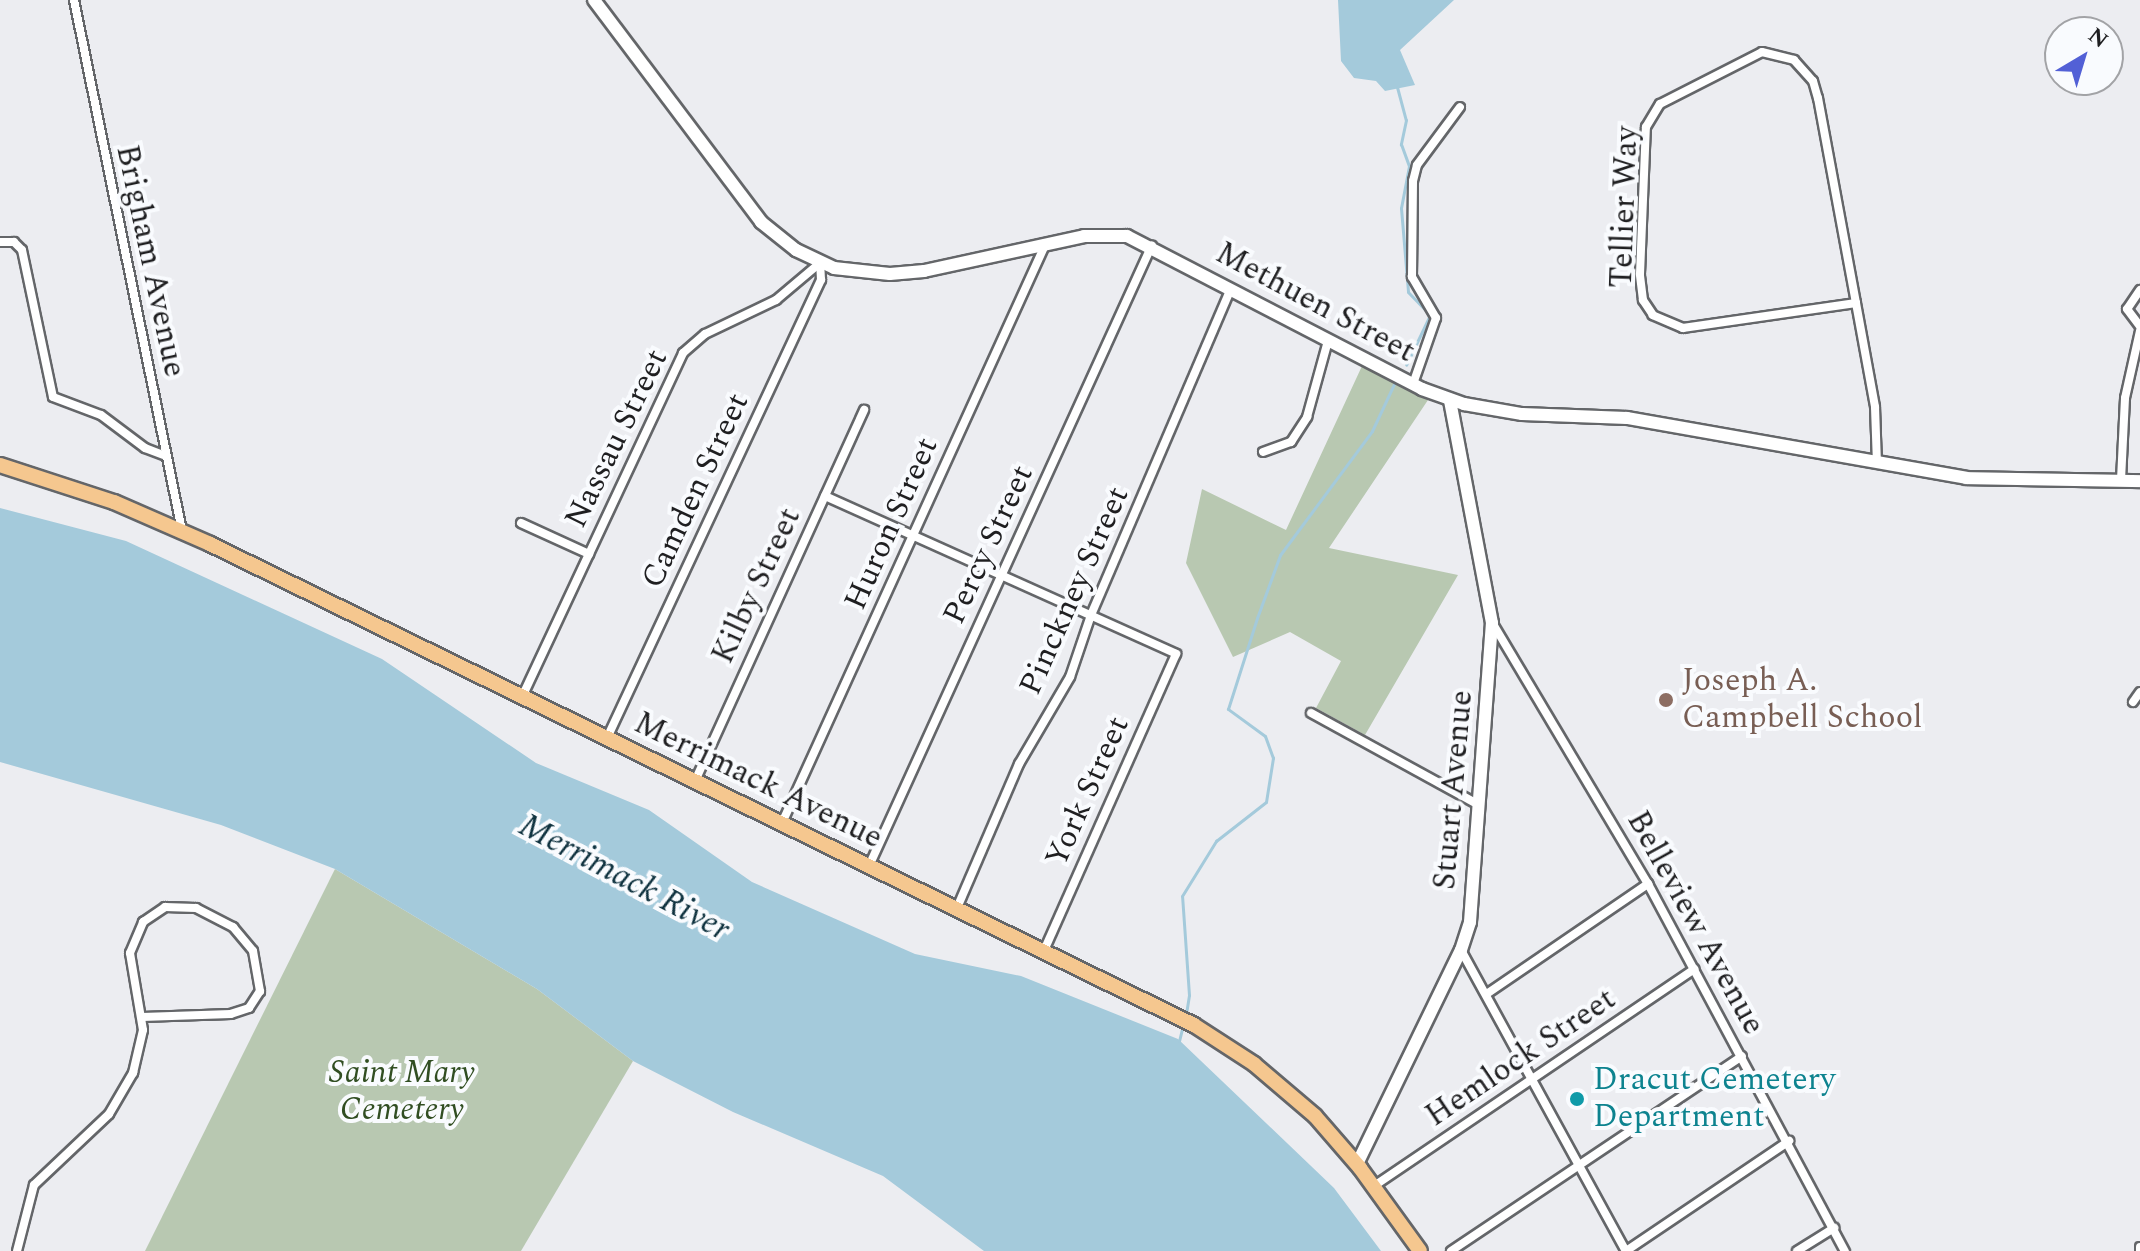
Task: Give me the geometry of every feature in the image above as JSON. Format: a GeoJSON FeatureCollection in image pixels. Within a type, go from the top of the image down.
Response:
{"type":"FeatureCollection","features":[{"type":"Feature","properties":{"kind":"main road","name":"Merrimack Avenue"},"geometry":{"type":"LineString","coordinates":[[0,465],[114,502],[182,531],[1175,1014],[1276,1081],[1357,1164],[1420,1251]]}},
{"type":"Feature","properties":{"kind":"street","name":"Brigham Avenue"},"geometry":{"type":"LineString","coordinates":[[74,0],[182,531]]}},
{"type":"Feature","properties":{"kind":"street","name":"Methuen Street"},"geometry":{"type":"LineString","coordinates":[[594,0],[761,222],[820,263],[864,273],[906,273],[1099,234],[1127,236],[1152,245],[1230,291],[1450,400],[1522,414],[1627,418],[1966,478],[2140,481]]}},
{"type":"Feature","properties":{"kind":"street","name":"Tellier Way"},"geometry":{"type":"LineString","coordinates":[[1856,303],[1683,328],[1653,315],[1643,300],[1640,274],[1646,127],[1660,104],[1754,54],[1773,51],[1804,69],[1818,98],[1856,303],[1877,425],[1877,463]]}},
{"type":"Feature","properties":{"kind":"street"},"geometry":{"type":"LineString","coordinates":[[1413,384],[1436,318],[1412,277],[1413,181],[1417,165],[1460,107]]}},
{"type":"Feature","properties":{"kind":"street"},"geometry":{"type":"LineString","coordinates":[[0,242],[18,245],[53,397],[112,420],[145,448],[166,456]]}},
{"type":"Feature","properties":{"kind":"street","name":"Huron Street"},"geometry":{"type":"LineString","coordinates":[[782,823],[1045,245]]}},
{"type":"Feature","properties":{"kind":"street","name":"Percy Street"},"geometry":{"type":"LineString","coordinates":[[869,866],[1152,245]]}},
{"type":"Feature","properties":{"kind":"street","name":"Nassau Street"},"geometry":{"type":"LineString","coordinates":[[522,697],[689,345],[776,300],[820,263]]}},
{"type":"Feature","properties":{"kind":"street","name":"Camden Street"},"geometry":{"type":"LineString","coordinates":[[607,738],[821,280],[820,263]]}},
{"type":"Feature","properties":{"kind":"street"},"geometry":{"type":"LineString","coordinates":[[2121,480],[2125,398],[2140,328],[2127,309],[2140,290]]}},
{"type":"Feature","properties":{"kind":"street","name":"Pinckney Street"},"geometry":{"type":"LineString","coordinates":[[957,908],[1019,764],[1070,677],[1091,615],[1230,291]]}},
{"type":"Feature","properties":{"kind":"street"},"geometry":{"type":"LineString","coordinates":[[1263,452],[1291,442],[1307,417],[1328,341]]}},
{"type":"Feature","properties":{"kind":"street","name":"Stuart Avenue"},"geometry":{"type":"LineString","coordinates":[[1357,1164],[1461,950],[1470,922],[1492,623],[1450,400]]}},
{"type":"Feature","properties":{"kind":"street","name":"Kilby Street"},"geometry":{"type":"LineString","coordinates":[[695,781],[864,410]]}},
{"type":"Feature","properties":{"kind":"street"},"geometry":{"type":"LineString","coordinates":[[825,496],[1091,615]]}},
{"type":"Feature","properties":{"kind":"street"},"geometry":{"type":"LineString","coordinates":[[521,523],[589,554]]}},
{"type":"Feature","properties":{"kind":"street","name":"York Street"},"geometry":{"type":"LineString","coordinates":[[1044,951],[1176,654],[1091,615]]}},
{"type":"Feature","properties":{"kind":"street","name":"Belleview Avenue"},"geometry":{"type":"LineString","coordinates":[[1492,623],[1648,884],[1789,1141],[1845,1251]]}},
{"type":"Feature","properties":{"kind":"street"},"geometry":{"type":"LineString","coordinates":[[2133,702],[2140,692]]}},
{"type":"Feature","properties":{"kind":"street"},"geometry":{"type":"LineString","coordinates":[[1311,713],[1479,805]]}},
{"type":"Feature","properties":{"kind":"street"},"geometry":{"type":"LineString","coordinates":[[1488,993],[1648,884]]}},
{"type":"Feature","properties":{"kind":"street"},"geometry":{"type":"LineString","coordinates":[[17,1251],[34,1185],[98,1126],[127,1087],[141,1042],[142,1017],[130,953],[137,930],[157,910],[175,905],[196,908],[233,927],[253,951],[260,991],[249,1008],[231,1014],[142,1017]]}},
{"type":"Feature","properties":{"kind":"street"},"geometry":{"type":"LineString","coordinates":[[1461,950],[1488,993],[1626,1251],[1789,1141]]}},
{"type":"Feature","properties":{"kind":"street","name":"Hemlock Street"},"geometry":{"type":"LineString","coordinates":[[1374,1186],[1695,969]]}},
{"type":"Feature","properties":{"kind":"street"},"geometry":{"type":"LineString","coordinates":[[1451,1251],[1742,1056]]}},
{"type":"Feature","properties":{"kind":"street"},"geometry":{"type":"LineString","coordinates":[[1797,1251],[1834,1228]]}},
{"type":"Feature","properties":{"kind":"green space"},"geometry":{"type":"Polygon","coordinates":[[[1362,366],[1428,400],[1329,548],[1458,575],[1365,735],[1316,708],[1341,661],[1290,632],[1233,657],[1186,563],[1202,489],[1286,530],[1362,366]]]}},
{"type":"Feature","properties":{"kind":"green space","name":"Saint Mary Cemetery"},"geometry":{"type":"Polygon","coordinates":[[[335,869],[537,989],[633,1061],[521,1251],[145,1251],[335,869]]]}},
{"type":"Feature","properties":{"kind":"water"},"geometry":{"type":"Polygon","coordinates":[[[1338,0],[1454,0],[1400,50],[1415,85],[1385,91],[1376,81],[1354,78],[1341,61],[1338,0]]]}},
{"type":"Feature","properties":{"kind":"water","name":"Merrimack River"},"geometry":{"type":"Polygon","coordinates":[[[0,508],[126,541],[382,659],[536,763],[649,810],[752,882],[915,954],[1021,976],[1178,1039],[1334,1188],[1381,1251],[984,1251],[883,1176],[733,1112],[633,1061],[537,989],[335,869],[221,825],[0,762],[0,508]]]}},
{"type":"Feature","properties":{"kind":"waterway"},"geometry":{"type":"LineString","coordinates":[[1397,87],[1406,120],[1401,144],[1409,166],[1401,208],[1408,292],[1430,315],[1406,365]]}},
{"type":"Feature","properties":{"kind":"waterway"},"geometry":{"type":"LineString","coordinates":[[1186,1014],[1189,995],[1182,896],[1216,841],[1266,802],[1273,758],[1265,736],[1228,709],[1257,618],[1280,555],[1372,431],[1394,384]]}},
{"type":"Feature","properties":{"kind":"waterway"},"geometry":{"type":"LineString","coordinates":[[1179,1041],[1183,1025]]}},
{"type":"Feature","properties":{"kind":"place","name":"Joseph A. Campbell School"},"geometry":{"type":"Point","coordinates":[1666,700]}},
{"type":"Feature","properties":{"kind":"place","name":"Dracut Cemetery Department"},"geometry":{"type":"Point","coordinates":[1577,1099]}}]}
